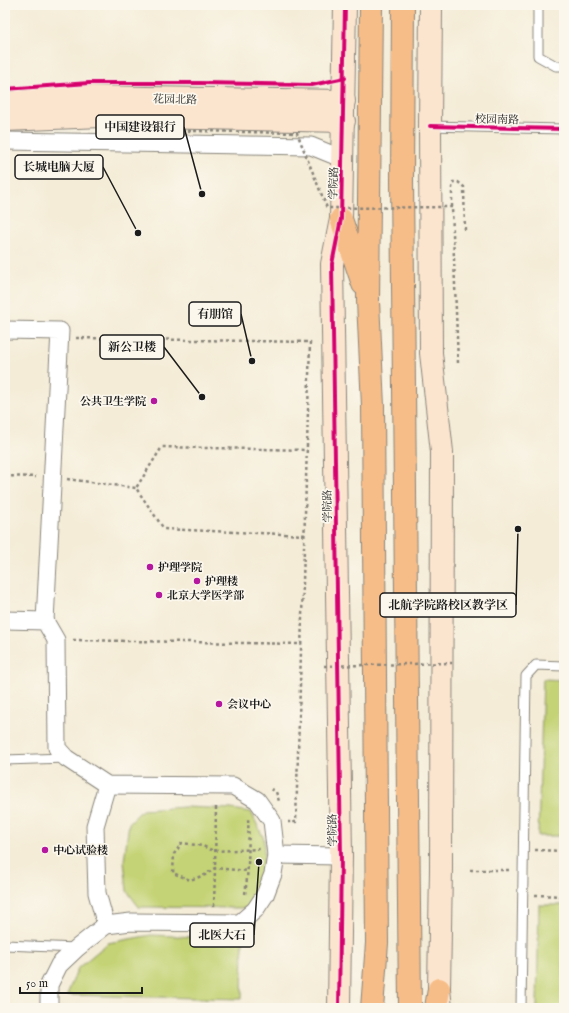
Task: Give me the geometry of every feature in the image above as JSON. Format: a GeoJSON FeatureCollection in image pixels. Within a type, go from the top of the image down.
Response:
{"type":"FeatureCollection","features":[{"type":"Feature","properties":{"kind":"highway"},"geometry":{"type":"LineString","coordinates":[[371,5],[368,301],[373,406],[377,943],[372,1008]]}},
{"type":"Feature","properties":{"kind":"highway"},"geometry":{"type":"LineString","coordinates":[[403,5],[402,180],[410,1008]]}},
{"type":"Feature","properties":{"kind":"highway"},"geometry":{"type":"LineString","coordinates":[[341,219],[368,301]]}},
{"type":"Feature","properties":{"kind":"street","name":"学院路"},"geometry":{"type":"LineString","coordinates":[[339,1008],[341,856],[332,264],[341,219],[346,5]]}},
{"type":"Feature","properties":{"kind":"street"},"geometry":{"type":"LineString","coordinates":[[431,5],[431,353],[442,452],[441,868],[439,1002]]}},
{"type":"Feature","properties":{"kind":"street","name":"花园北路"},"geometry":{"type":"LineString","coordinates":[[5,103],[82,97],[344,111]]}},
{"type":"Feature","properties":{"kind":"street","name":"花园北路"},"geometry":{"type":"LineString","coordinates":[[5,120],[102,116],[344,111]]}},
{"type":"Feature","properties":{"kind":"street"},"geometry":{"type":"LineString","coordinates":[[5,141],[311,146],[343,159]]}},
{"type":"Feature","properties":{"kind":"street"},"geometry":{"type":"LineString","coordinates":[[5,330],[60,331],[45,622],[56,640],[57,748],[66,758],[107,785],[233,786],[257,800],[272,821],[271,852],[273,874],[265,895],[255,910],[240,924],[132,922],[106,925],[77,948],[59,965],[50,985],[49,1008]]}},
{"type":"Feature","properties":{"kind":"street"},"geometry":{"type":"LineString","coordinates":[[5,620],[45,622]]}},
{"type":"Feature","properties":{"kind":"street"},"geometry":{"type":"LineString","coordinates":[[106,925],[97,893],[96,826],[107,785]]}},
{"type":"Feature","properties":{"kind":"street"},"geometry":{"type":"LineString","coordinates":[[271,852],[341,856]]}},
{"type":"Feature","properties":{"kind":"lane"},"geometry":{"type":"LineString","coordinates":[[538,5],[538,56],[556,66],[564,66]]}},
{"type":"Feature","properties":{"kind":"lane","name":"校园南路"},"geometry":{"type":"LineString","coordinates":[[430,126],[564,129]]}},
{"type":"Feature","properties":{"kind":"lane"},"geometry":{"type":"LineString","coordinates":[[521,1008],[526,676],[536,665],[564,666]]}},
{"type":"Feature","properties":{"kind":"lane"},"geometry":{"type":"LineString","coordinates":[[5,760],[66,758]]}},
{"type":"Feature","properties":{"kind":"lane"},"geometry":{"type":"LineString","coordinates":[[5,945],[77,948]]}},
{"type":"Feature","properties":{"kind":"path"},"geometry":{"type":"LineString","coordinates":[[146,130],[296,133],[327,208],[452,207]]}},
{"type":"Feature","properties":{"kind":"path"},"geometry":{"type":"LineString","coordinates":[[458,363],[452,207],[452,188],[454,182],[458,182],[464,187],[465,232]]}},
{"type":"Feature","properties":{"kind":"path"},"geometry":{"type":"LineString","coordinates":[[60,338],[310,342],[296,822],[272,821]]}},
{"type":"Feature","properties":{"kind":"path"},"geometry":{"type":"LineString","coordinates":[[136,488],[162,447],[307,450]]}},
{"type":"Feature","properties":{"kind":"path"},"geometry":{"type":"LineString","coordinates":[[5,476],[53,477],[136,488],[164,529],[305,535]]}},
{"type":"Feature","properties":{"kind":"path"},"geometry":{"type":"LineString","coordinates":[[56,640],[301,644]]}},
{"type":"Feature","properties":{"kind":"path"},"geometry":{"type":"LineString","coordinates":[[324,666],[452,663]]}},
{"type":"Feature","properties":{"kind":"path"},"geometry":{"type":"LineString","coordinates":[[269,789],[276,792],[282,807]]}},
{"type":"Feature","properties":{"kind":"path"},"geometry":{"type":"LineString","coordinates":[[214,913],[216,807]]}},
{"type":"Feature","properties":{"kind":"path"},"geometry":{"type":"LineString","coordinates":[[248,815],[250,849],[248,871],[215,868],[205,875],[190,880],[173,873],[174,854],[182,843],[203,846],[214,851],[250,849],[271,852]]}},
{"type":"Feature","properties":{"kind":"path"},"geometry":{"type":"LineString","coordinates":[[523,850],[564,850]]}},
{"type":"Feature","properties":{"kind":"path"},"geometry":{"type":"LineString","coordinates":[[470,870],[523,871]]}},
{"type":"Feature","properties":{"kind":"path"},"geometry":{"type":"LineString","coordinates":[[522,895],[564,896]]}},
{"type":"Feature","properties":{"kind":"green space"},"geometry":{"type":"Polygon","coordinates":[[[543,679],[564,680],[564,836],[538,836],[543,679]]]}},
{"type":"Feature","properties":{"kind":"green space"},"geometry":{"type":"Polygon","coordinates":[[[185,807],[231,809],[251,812],[264,839],[264,873],[247,908],[139,907],[127,891],[124,861],[129,823],[142,810],[185,807]]]}},
{"type":"Feature","properties":{"kind":"green space"},"geometry":{"type":"Polygon","coordinates":[[[539,905],[564,905],[564,1008],[537,1008],[539,905]]]}},
{"type":"Feature","properties":{"kind":"green space"},"geometry":{"type":"Polygon","coordinates":[[[151,935],[243,939],[242,999],[67,995],[78,968],[108,943],[151,935]]]}},
{"type":"Feature","properties":{"kind":"cycle path"},"geometry":{"type":"LineString","coordinates":[[339,1008],[341,856],[332,264],[341,219],[345,5]]}},
{"type":"Feature","properties":{"kind":"cycle path"},"geometry":{"type":"LineString","coordinates":[[5,89],[89,83],[312,85],[345,78]]}},
{"type":"Feature","properties":{"kind":"cycle path"},"geometry":{"type":"LineString","coordinates":[[430,126],[564,129]]}},
{"type":"Feature","properties":{"kind":"place","name":"中国建设银行"},"geometry":{"type":"Point","coordinates":[202,194]}},
{"type":"Feature","properties":{"kind":"place","name":"长城电脑大厦"},"geometry":{"type":"Point","coordinates":[138,233]}},
{"type":"Feature","properties":{"kind":"place","name":"有朋馆"},"geometry":{"type":"Point","coordinates":[252,361]}},
{"type":"Feature","properties":{"kind":"place","name":"新公卫楼"},"geometry":{"type":"Point","coordinates":[202,397]}},
{"type":"Feature","properties":{"kind":"place","name":"公共卫生学院"},"geometry":{"type":"Point","coordinates":[154,401]}},
{"type":"Feature","properties":{"kind":"place","name":"北航学院路校区教学区"},"geometry":{"type":"Point","coordinates":[518,529]}},
{"type":"Feature","properties":{"kind":"place","name":"护理学院"},"geometry":{"type":"Point","coordinates":[150,567]}},
{"type":"Feature","properties":{"kind":"place","name":"护理楼"},"geometry":{"type":"Point","coordinates":[197,581]}},
{"type":"Feature","properties":{"kind":"place","name":"北京大学医学部"},"geometry":{"type":"Point","coordinates":[159,595]}},
{"type":"Feature","properties":{"kind":"place","name":"会议中心"},"geometry":{"type":"Point","coordinates":[219,704]}},
{"type":"Feature","properties":{"kind":"place","name":"中心试验楼"},"geometry":{"type":"Point","coordinates":[45,850]}},
{"type":"Feature","properties":{"kind":"place","name":"北医大石"},"geometry":{"type":"Point","coordinates":[259,862]}}]}
